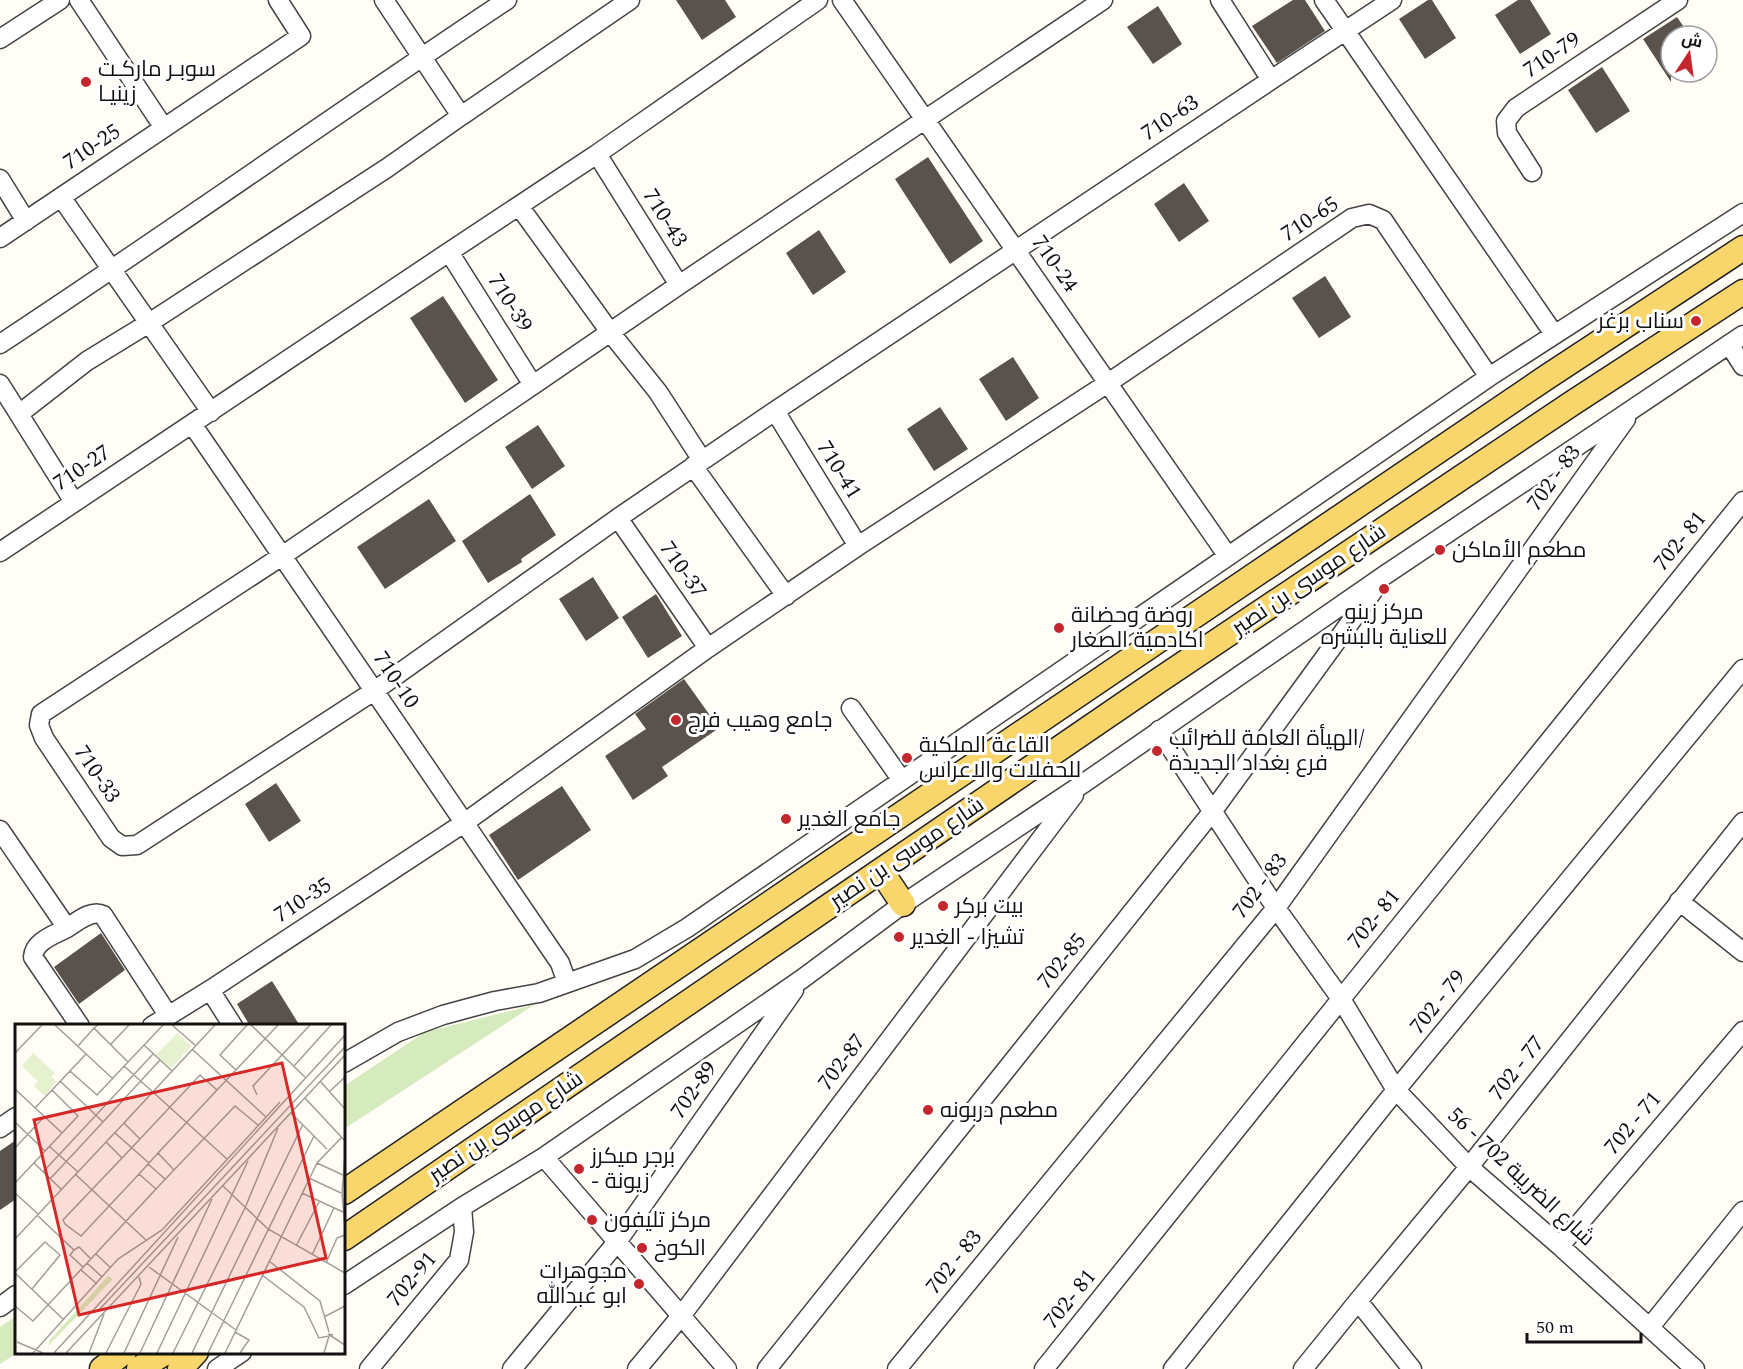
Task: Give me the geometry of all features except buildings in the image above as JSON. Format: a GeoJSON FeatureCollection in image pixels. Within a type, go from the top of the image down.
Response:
{"type":"FeatureCollection","features":[{"type":"Feature","properties":{"kind":"main road","name":"شارع موسى بن نصير"},"geometry":{"type":"LineString","coordinates":[[345,1191],[1534,386],[1743,248]]}},
{"type":"Feature","properties":{"kind":"main road","name":"شارع موسى بن نصير"},"geometry":{"type":"LineString","coordinates":[[345,1237],[1247,621],[1743,292]]}},
{"type":"Feature","properties":{"kind":"main road"},"geometry":{"type":"LineString","coordinates":[[881,871],[903,904]]}},
{"type":"Feature","properties":{"kind":"main road"},"geometry":{"type":"LineString","coordinates":[[102,1369],[123,1354]]}},
{"type":"Feature","properties":{"kind":"main road"},"geometry":{"type":"LineString","coordinates":[[139,1369],[164,1354]]}},
{"type":"Feature","properties":{"kind":"main road"},"geometry":{"type":"LineString","coordinates":[[180,1369],[195,1354]]}},
{"type":"Feature","properties":{"kind":"street"},"geometry":{"type":"LineString","coordinates":[[0,39],[60,0]]}},
{"type":"Feature","properties":{"kind":"street"},"geometry":{"type":"LineString","coordinates":[[79,0],[164,128]]}},
{"type":"Feature","properties":{"kind":"street","name":"710-25"},"geometry":{"type":"LineString","coordinates":[[0,238],[301,36],[278,0]]}},
{"type":"Feature","properties":{"kind":"street"},"geometry":{"type":"LineString","coordinates":[[384,0],[461,116]]}},
{"type":"Feature","properties":{"kind":"street"},"geometry":{"type":"LineString","coordinates":[[0,344],[507,0]]}},
{"type":"Feature","properties":{"kind":"street"},"geometry":{"type":"LineString","coordinates":[[19,414],[87,361],[387,168],[630,0]]}},
{"type":"Feature","properties":{"kind":"street"},"geometry":{"type":"LineString","coordinates":[[192,424],[597,154],[818,0]]}},
{"type":"Feature","properties":{"kind":"street","name":"710-24"},"geometry":{"type":"LineString","coordinates":[[842,0],[1227,555]]}},
{"type":"Feature","properties":{"kind":"street"},"geometry":{"type":"LineString","coordinates":[[926,120],[1103,0]]}},
{"type":"Feature","properties":{"kind":"street"},"geometry":{"type":"LineString","coordinates":[[1220,0],[1271,80]]}},
{"type":"Feature","properties":{"kind":"street"},"geometry":{"type":"LineString","coordinates":[[1324,0],[1554,334]]}},
{"type":"Feature","properties":{"kind":"street","name":"710-63"},"geometry":{"type":"LineString","coordinates":[[1016,250],[1392,0]]}},
{"type":"Feature","properties":{"kind":"street","name":"710-79"},"geometry":{"type":"LineString","coordinates":[[1532,172],[1507,133],[1506,121],[1516,108],[1678,0]]}},
{"type":"Feature","properties":{"kind":"street","name":"710-43"},"geometry":{"type":"LineString","coordinates":[[597,154],[679,285],[926,120]]}},
{"type":"Feature","properties":{"kind":"street"},"geometry":{"type":"LineString","coordinates":[[0,179],[26,221]]}},
{"type":"Feature","properties":{"kind":"street"},"geometry":{"type":"LineString","coordinates":[[62,197],[211,412]]}},
{"type":"Feature","properties":{"kind":"street"},"geometry":{"type":"LineString","coordinates":[[519,206],[610,332],[658,392],[698,463],[786,596]]}},
{"type":"Feature","properties":{"kind":"street"},"geometry":{"type":"LineString","coordinates":[[345,1062],[398,1032],[443,1015],[495,1001],[539,993],[635,959],[696,921],[1489,377],[1743,213]]}},
{"type":"Feature","properties":{"kind":"street","name":"710-65"},"geometry":{"type":"LineString","coordinates":[[1108,383],[1352,218],[1369,214],[1383,220],[1489,377]]}},
{"type":"Feature","properties":{"kind":"street"},"geometry":{"type":"LineString","coordinates":[[374,691],[698,463],[1016,250]]}},
{"type":"Feature","properties":{"kind":"street","name":"710-39"},"geometry":{"type":"LineString","coordinates":[[449,252],[533,385]]}},
{"type":"Feature","properties":{"kind":"street"},"geometry":{"type":"LineString","coordinates":[[282,556],[679,285]]}},
{"type":"Feature","properties":{"kind":"street"},"geometry":{"type":"LineString","coordinates":[[345,1285],[462,1207],[544,1158],[802,979],[903,904],[1736,339],[1743,366]]}},
{"type":"Feature","properties":{"kind":"street"},"geometry":{"type":"LineString","coordinates":[[464,823],[708,648],[858,546],[1108,383]]}},
{"type":"Feature","properties":{"kind":"street"},"geometry":{"type":"LineString","coordinates":[[0,384],[74,502]]}},
{"type":"Feature","properties":{"kind":"street","name":"702 - 83"},"geometry":{"type":"LineString","coordinates":[[897,1369],[1276,908],[1632,410]]}},
{"type":"Feature","properties":{"kind":"street","name":"710-41"},"geometry":{"type":"LineString","coordinates":[[775,411],[858,546]]}},
{"type":"Feature","properties":{"kind":"street","name":"710-10"},"geometry":{"type":"LineString","coordinates":[[192,424],[560,963],[567,983]]}},
{"type":"Feature","properties":{"kind":"street","name":"710-27"},"geometry":{"type":"LineString","coordinates":[[0,552],[192,424]]}},
{"type":"Feature","properties":{"kind":"street","name":"702- 81"},"geometry":{"type":"LineString","coordinates":[[1044,1369],[1743,501]]}},
{"type":"Feature","properties":{"kind":"street","name":"710-37"},"geometry":{"type":"LineString","coordinates":[[618,518],[708,648]]}},
{"type":"Feature","properties":{"kind":"street","name":"710-33"},"geometry":{"type":"LineString","coordinates":[[282,556],[41,714],[39,725],[44,738],[111,838],[122,846],[137,845],[374,691]]}},
{"type":"Feature","properties":{"kind":"street","name":"702-85"},"geometry":{"type":"LineString","coordinates":[[767,1369],[1212,812],[1385,575]]}},
{"type":"Feature","properties":{"kind":"street","name":"702 - 79"},"geometry":{"type":"LineString","coordinates":[[1173,1369],[1396,1090],[1743,669]]}},
{"type":"Feature","properties":{"kind":"street"},"geometry":{"type":"LineString","coordinates":[[851,708],[901,779]]}},
{"type":"Feature","properties":{"kind":"street","name":"شارع الضريبة 702 - 56"},"geometry":{"type":"LineString","coordinates":[[1159,730],[1276,908],[1341,999],[1396,1090],[1469,1167],[1695,1369]]}},
{"type":"Feature","properties":{"kind":"street","name":"702-87"},"geometry":{"type":"LineString","coordinates":[[637,1369],[681,1316],[1084,783]]}},
{"type":"Feature","properties":{"kind":"street","name":"702 - 77"},"geometry":{"type":"LineString","coordinates":[[1304,1369],[1469,1167],[1743,822]]}},
{"type":"Feature","properties":{"kind":"street","name":"710-35"},"geometry":{"type":"LineString","coordinates":[[155,1024],[464,823]]}},
{"type":"Feature","properties":{"kind":"street"},"geometry":{"type":"LineString","coordinates":[[0,830],[67,928]]}},
{"type":"Feature","properties":{"kind":"street"},"geometry":{"type":"LineString","coordinates":[[1679,901],[1743,952]]}},
{"type":"Feature","properties":{"kind":"street"},"geometry":{"type":"LineString","coordinates":[[79,1024],[33,957],[34,950],[37,945],[92,913],[99,912],[168,1015]]}},
{"type":"Feature","properties":{"kind":"street","name":"702-89"},"geometry":{"type":"LineString","coordinates":[[513,1369],[617,1242],[802,979]]}},
{"type":"Feature","properties":{"kind":"street"},"geometry":{"type":"LineString","coordinates":[[210,990],[232,1024]]}},
{"type":"Feature","properties":{"kind":"street","name":"702 - 71"},"geometry":{"type":"LineString","coordinates":[[1560,1246],[1743,1031]]}},
{"type":"Feature","properties":{"kind":"street"},"geometry":{"type":"LineString","coordinates":[[0,1128],[15,1118]]}},
{"type":"Feature","properties":{"kind":"street"},"geometry":{"type":"LineString","coordinates":[[544,1158],[727,1369]]}},
{"type":"Feature","properties":{"kind":"street","name":"702-91"},"geometry":{"type":"LineString","coordinates":[[369,1369],[459,1260],[465,1232],[462,1207]]}},
{"type":"Feature","properties":{"kind":"street"},"geometry":{"type":"LineString","coordinates":[[1650,1327],[1743,1211]]}},
{"type":"Feature","properties":{"kind":"street"},"geometry":{"type":"LineString","coordinates":[[0,1306],[15,1296]]}},
{"type":"Feature","properties":{"kind":"street"},"geometry":{"type":"LineString","coordinates":[[1358,1301],[1412,1369]]}},
{"type":"Feature","properties":{"kind":"street"},"geometry":{"type":"LineString","coordinates":[[217,1369],[240,1354]]}},
{"type":"Feature","properties":{"kind":"green space"},"geometry":{"type":"Polygon","coordinates":[[[534,1005],[345,1128],[345,1085],[425,1032],[534,1005]]]}},
{"type":"Feature","properties":{"kind":"green space"},"geometry":{"type":"Polygon","coordinates":[[[15,1317],[15,1354],[0,1364],[0,1327],[15,1317]]]}},
{"type":"Feature","properties":{"kind":"place","name":"سوبـر ماركـت زينيـا"},"geometry":{"type":"Point","coordinates":[86,82]}},
{"type":"Feature","properties":{"kind":"place","name":"سناب برغر"},"geometry":{"type":"Point","coordinates":[1696,321]}},
{"type":"Feature","properties":{"kind":"place","name":"مطعم الأماكن"},"geometry":{"type":"Point","coordinates":[1440,550]}},
{"type":"Feature","properties":{"kind":"place","name":"مركز زينو للعناية بالبشره"},"geometry":{"type":"Point","coordinates":[1384,589]}},
{"type":"Feature","properties":{"kind":"place","name":"روضة وحضانة اكادمية الصغار"},"geometry":{"type":"Point","coordinates":[1059,628]}},
{"type":"Feature","properties":{"kind":"place","name":"جامع وهيب فرج"},"geometry":{"type":"Point","coordinates":[676,720]}},
{"type":"Feature","properties":{"kind":"place","name":"الهيأة العامة للضرائب/ فرع بغداد الجديدة"},"geometry":{"type":"Point","coordinates":[1157,751]}},
{"type":"Feature","properties":{"kind":"place","name":"القاعة الملكية للحفلات والاعراس"},"geometry":{"type":"Point","coordinates":[907,758]}},
{"type":"Feature","properties":{"kind":"place","name":"جامع الغدير"},"geometry":{"type":"Point","coordinates":[786,819]}},
{"type":"Feature","properties":{"kind":"place","name":"بيت بركر"},"geometry":{"type":"Point","coordinates":[943,906]}},
{"type":"Feature","properties":{"kind":"place","name":"تشيزا - الغدير"},"geometry":{"type":"Point","coordinates":[899,937]}},
{"type":"Feature","properties":{"kind":"place","name":"مطعم دربونه"},"geometry":{"type":"Point","coordinates":[928,1110]}},
{"type":"Feature","properties":{"kind":"place","name":"برجر ميكرز - زيونة"},"geometry":{"type":"Point","coordinates":[579,1169]}},
{"type":"Feature","properties":{"kind":"place","name":"مركز تليفون"},"geometry":{"type":"Point","coordinates":[592,1220]}},
{"type":"Feature","properties":{"kind":"place","name":"الكوخ"},"geometry":{"type":"Point","coordinates":[642,1248]}},
{"type":"Feature","properties":{"kind":"place","name":"مجوهرات ابو عبدالله"},"geometry":{"type":"Point","coordinates":[639,1284]}}]}
